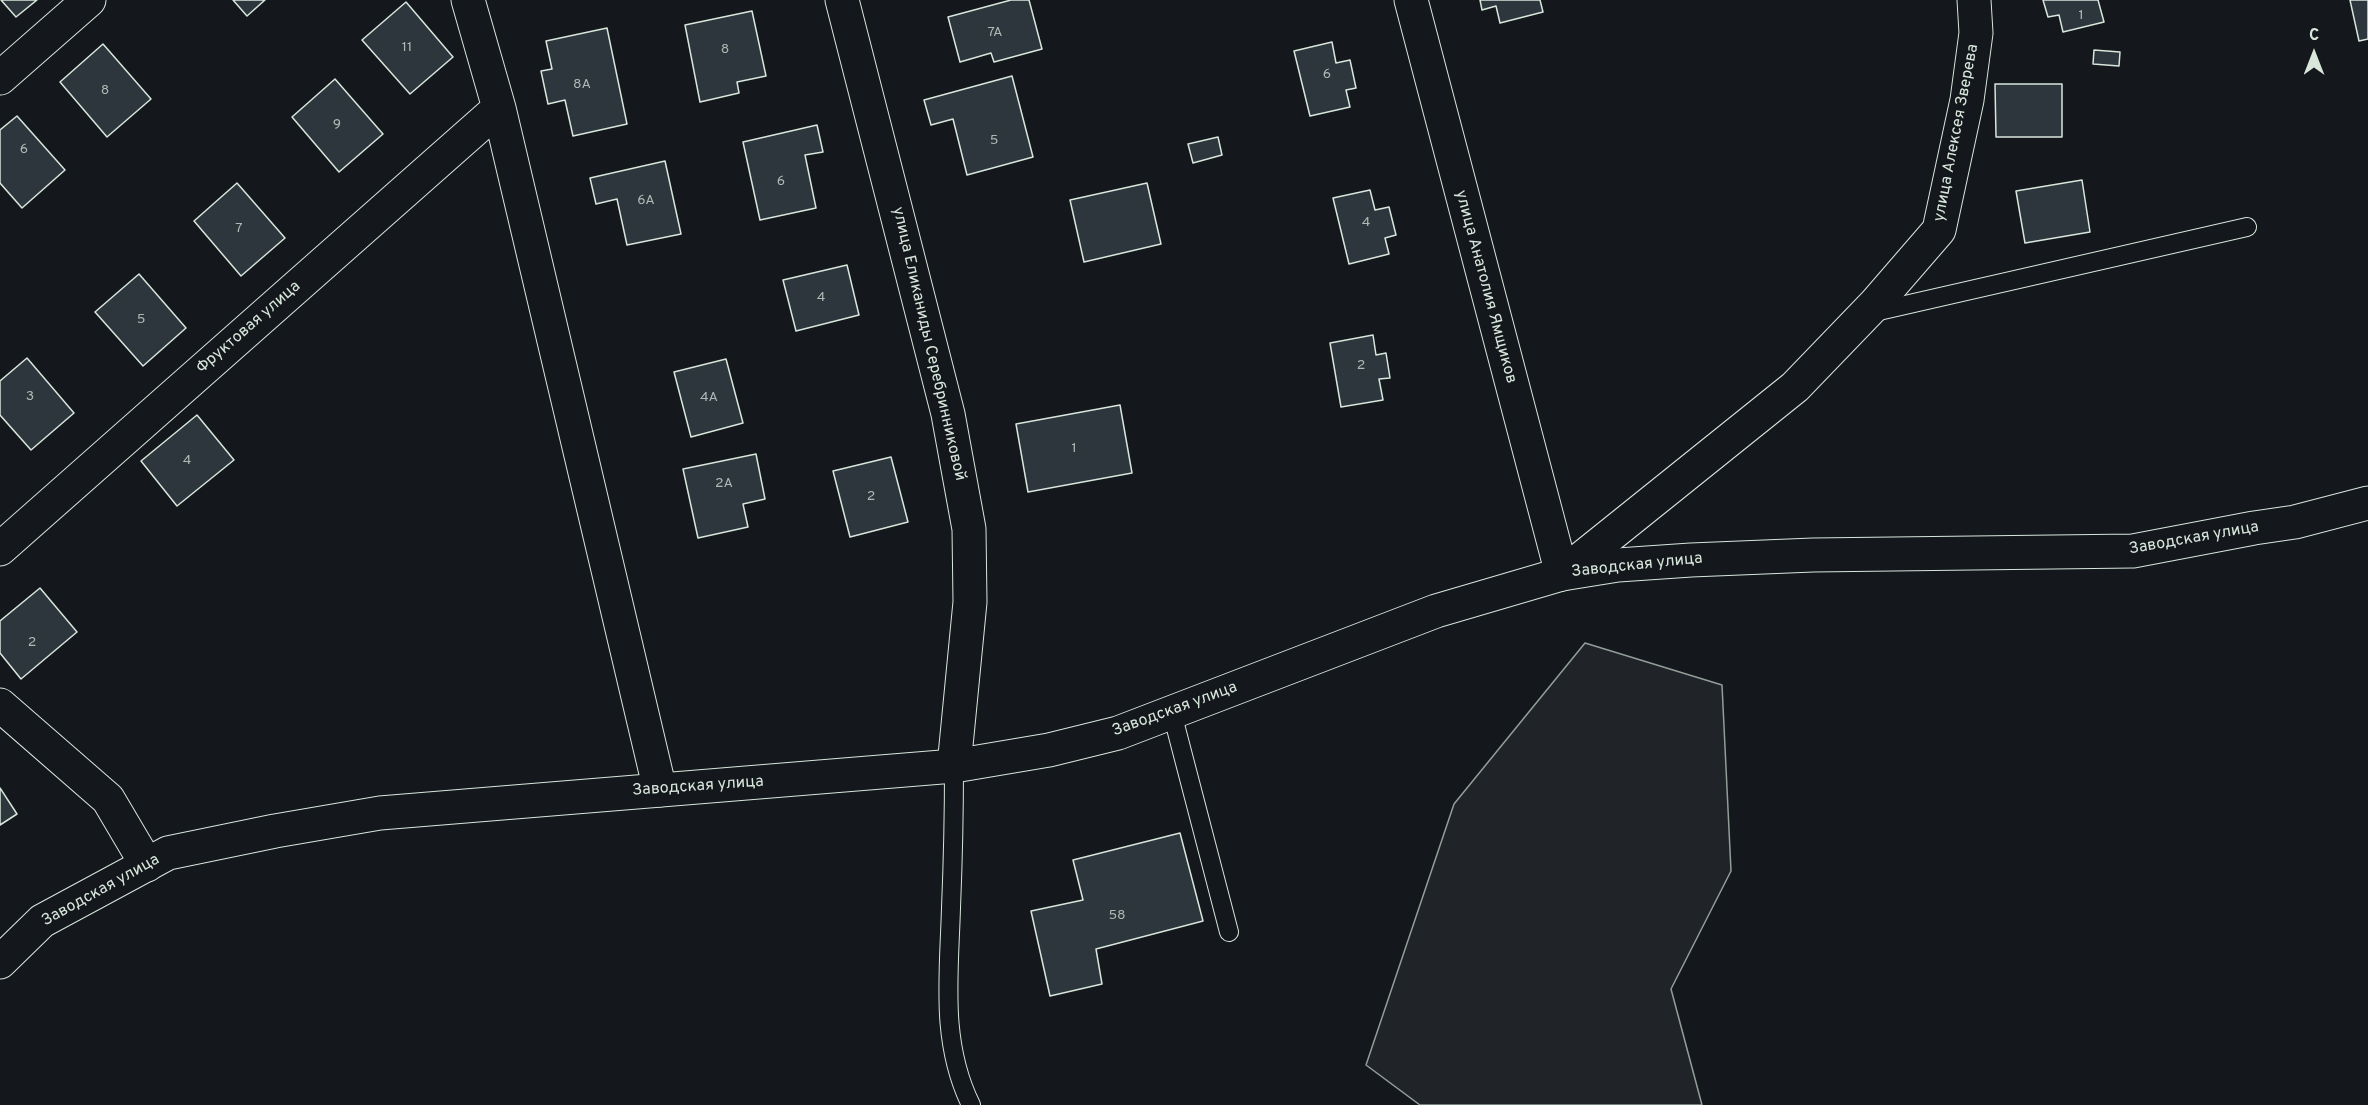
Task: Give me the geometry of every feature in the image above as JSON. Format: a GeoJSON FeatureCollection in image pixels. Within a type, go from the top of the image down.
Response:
{"type":"FeatureCollection","features":[{"type":"Feature","properties":{"kind":"street"},"geometry":{"type":"LineString","coordinates":[[0,78],[89,0]]}},
{"type":"Feature","properties":{"kind":"street"},"geometry":{"type":"LineString","coordinates":[[468,0],[499,108],[660,790]]}},
{"type":"Feature","properties":{"kind":"street","name":"улица Еликаниды Серебринниковой"},"geometry":{"type":"LineString","coordinates":[[842,0],[948,414],[969,529],[970,602],[954,766]]}},
{"type":"Feature","properties":{"kind":"street","name":"улица Анатолия Ямщиков"},"geometry":{"type":"LineString","coordinates":[[1411,0],[1562,574]]}},
{"type":"Feature","properties":{"kind":"street","name":"улица Алексея Зверева"},"geometry":{"type":"LineString","coordinates":[[1865,314],[1939,230],[1967,100],[1976,33],[1974,0]]}},
{"type":"Feature","properties":{"kind":"street","name":"Фруктовая улица"},"geometry":{"type":"LineString","coordinates":[[0,549],[499,108]]}},
{"type":"Feature","properties":{"kind":"street"},"geometry":{"type":"LineString","coordinates":[[1562,574],[1795,387],[1865,314]]}},
{"type":"Feature","properties":{"kind":"street","name":"Заводская улица"},"geometry":{"type":"LineString","coordinates":[[0,962],[42,921],[168,853],[380,813],[954,766],[997,760],[1118,733],[1436,611],[1562,574],[1618,565],[1813,555],[2133,551],[2295,522],[2368,503]]}},
{"type":"Feature","properties":{"kind":"street"},"geometry":{"type":"LineString","coordinates":[[0,705],[108,799],[147,865]]}},
{"type":"Feature","properties":{"kind":"lane"},"geometry":{"type":"LineString","coordinates":[[1865,314],[2247,227]]}},
{"type":"Feature","properties":{"kind":"lane"},"geometry":{"type":"LineString","coordinates":[[1172,713],[1228,932]]}},
{"type":"Feature","properties":{"kind":"lane"},"geometry":{"type":"LineString","coordinates":[[954,766],[949,1031],[961,1084],[971,1105]]}},
{"type":"Feature","properties":{"kind":"shaded area"},"geometry":{"type":"Polygon","coordinates":[[[1585,643],[1722,685],[1731,871],[1671,989],[1702,1105],[1420,1105],[1366,1065],[1454,804],[1585,643]]]}},
{"type":"Feature","properties":{"kind":"building"},"geometry":{"type":"Polygon","coordinates":[[[1,0],[37,0],[16,17],[1,0]]]}},
{"type":"Feature","properties":{"kind":"building"},"geometry":{"type":"Polygon","coordinates":[[[233,0],[265,0],[247,16],[233,0]]]}},
{"type":"Feature","properties":{"kind":"building"},"geometry":{"type":"Polygon","coordinates":[[[1011,0],[1029,0],[1042,49],[994,62],[991,53],[960,62],[948,17],[1011,0]]]}},
{"type":"Feature","properties":{"kind":"building"},"geometry":{"type":"Polygon","coordinates":[[[1480,0],[1540,0],[1543,12],[1500,23],[1496,6],[1482,10],[1480,0]]]}},
{"type":"Feature","properties":{"kind":"building"},"geometry":{"type":"Polygon","coordinates":[[[2043,0],[2098,0],[2104,22],[2063,32],[2059,15],[2048,17],[2043,0]]]}},
{"type":"Feature","properties":{"kind":"building"},"geometry":{"type":"Polygon","coordinates":[[[2350,0],[2368,0],[2368,39],[2359,41],[2350,0]]]}},
{"type":"Feature","properties":{"kind":"building"},"geometry":{"type":"Polygon","coordinates":[[[406,2],[453,57],[410,94],[362,40],[406,2]]]}},
{"type":"Feature","properties":{"kind":"building"},"geometry":{"type":"Polygon","coordinates":[[[752,11],[766,76],[737,82],[739,93],[700,102],[685,25],[752,11]]]}},
{"type":"Feature","properties":{"kind":"building"},"geometry":{"type":"Polygon","coordinates":[[[607,28],[627,124],[573,136],[565,100],[548,104],[541,71],[552,69],[546,41],[607,28]]]}},
{"type":"Feature","properties":{"kind":"building"},"geometry":{"type":"Polygon","coordinates":[[[1332,42],[1336,63],[1350,60],[1356,88],[1346,90],[1350,107],[1310,116],[1294,51],[1332,42]]]}},
{"type":"Feature","properties":{"kind":"building"},"geometry":{"type":"Polygon","coordinates":[[[103,44],[151,99],[107,137],[60,82],[103,44]]]}},
{"type":"Feature","properties":{"kind":"building"},"geometry":{"type":"Polygon","coordinates":[[[2094,50],[2120,52],[2119,66],[2093,64],[2094,50]]]}},
{"type":"Feature","properties":{"kind":"building"},"geometry":{"type":"Polygon","coordinates":[[[1012,76],[1033,157],[967,175],[953,119],[931,125],[924,100],[1012,76]]]}},
{"type":"Feature","properties":{"kind":"building"},"geometry":{"type":"Polygon","coordinates":[[[335,79],[383,134],[339,172],[292,117],[335,79]]]}},
{"type":"Feature","properties":{"kind":"building"},"geometry":{"type":"Polygon","coordinates":[[[1995,84],[2062,84],[2062,137],[1996,137],[1995,84]]]}},
{"type":"Feature","properties":{"kind":"building"},"geometry":{"type":"Polygon","coordinates":[[[17,116],[65,170],[22,208],[0,183],[0,130],[17,116]]]}},
{"type":"Feature","properties":{"kind":"building"},"geometry":{"type":"Polygon","coordinates":[[[817,125],[823,152],[805,155],[816,208],[760,220],[743,142],[817,125]]]}},
{"type":"Feature","properties":{"kind":"building"},"geometry":{"type":"Polygon","coordinates":[[[1218,137],[1222,155],[1193,163],[1188,144],[1218,137]]]}},
{"type":"Feature","properties":{"kind":"building"},"geometry":{"type":"Polygon","coordinates":[[[665,161],[681,234],[627,245],[617,199],[596,204],[590,178],[665,161]]]}},
{"type":"Feature","properties":{"kind":"building"},"geometry":{"type":"Polygon","coordinates":[[[2082,180],[2090,232],[2025,243],[2016,191],[2082,180]]]}},
{"type":"Feature","properties":{"kind":"building"},"geometry":{"type":"Polygon","coordinates":[[[237,183],[285,238],[241,276],[194,221],[237,183]]]}},
{"type":"Feature","properties":{"kind":"building"},"geometry":{"type":"Polygon","coordinates":[[[1147,183],[1161,244],[1084,262],[1070,200],[1147,183]]]}},
{"type":"Feature","properties":{"kind":"building"},"geometry":{"type":"Polygon","coordinates":[[[1370,190],[1375,210],[1389,207],[1396,235],[1385,238],[1389,254],[1349,264],[1333,198],[1370,190]]]}},
{"type":"Feature","properties":{"kind":"building"},"geometry":{"type":"Polygon","coordinates":[[[847,265],[859,315],[796,331],[783,280],[847,265]]]}},
{"type":"Feature","properties":{"kind":"building"},"geometry":{"type":"Polygon","coordinates":[[[139,274],[186,328],[143,366],[95,312],[139,274]]]}},
{"type":"Feature","properties":{"kind":"building"},"geometry":{"type":"Polygon","coordinates":[[[1373,335],[1376,355],[1386,353],[1390,378],[1379,379],[1383,400],[1341,407],[1330,343],[1373,335]]]}},
{"type":"Feature","properties":{"kind":"building"},"geometry":{"type":"Polygon","coordinates":[[[27,358],[74,413],[31,450],[0,415],[0,381],[27,358]]]}},
{"type":"Feature","properties":{"kind":"building"},"geometry":{"type":"Polygon","coordinates":[[[726,359],[743,423],[691,437],[674,372],[726,359]]]}},
{"type":"Feature","properties":{"kind":"building"},"geometry":{"type":"Polygon","coordinates":[[[1120,405],[1132,473],[1028,492],[1016,424],[1120,405]]]}},
{"type":"Feature","properties":{"kind":"building"},"geometry":{"type":"Polygon","coordinates":[[[197,415],[234,460],[177,506],[141,461],[197,415]]]}},
{"type":"Feature","properties":{"kind":"building"},"geometry":{"type":"Polygon","coordinates":[[[756,454],[765,499],[743,504],[748,527],[698,538],[683,469],[756,454]]]}},
{"type":"Feature","properties":{"kind":"building"},"geometry":{"type":"Polygon","coordinates":[[[891,457],[908,522],[850,537],[833,471],[891,457]]]}},
{"type":"Feature","properties":{"kind":"building"},"geometry":{"type":"Polygon","coordinates":[[[40,588],[77,632],[21,679],[0,653],[0,621],[40,588]]]}},
{"type":"Feature","properties":{"kind":"building"},"geometry":{"type":"Polygon","coordinates":[[[0,788],[17,814],[0,825],[0,788]]]}},
{"type":"Feature","properties":{"kind":"building"},"geometry":{"type":"Polygon","coordinates":[[[1180,833],[1203,921],[1096,949],[1102,984],[1050,996],[1031,911],[1083,900],[1073,860],[1180,833]]]}}]}
